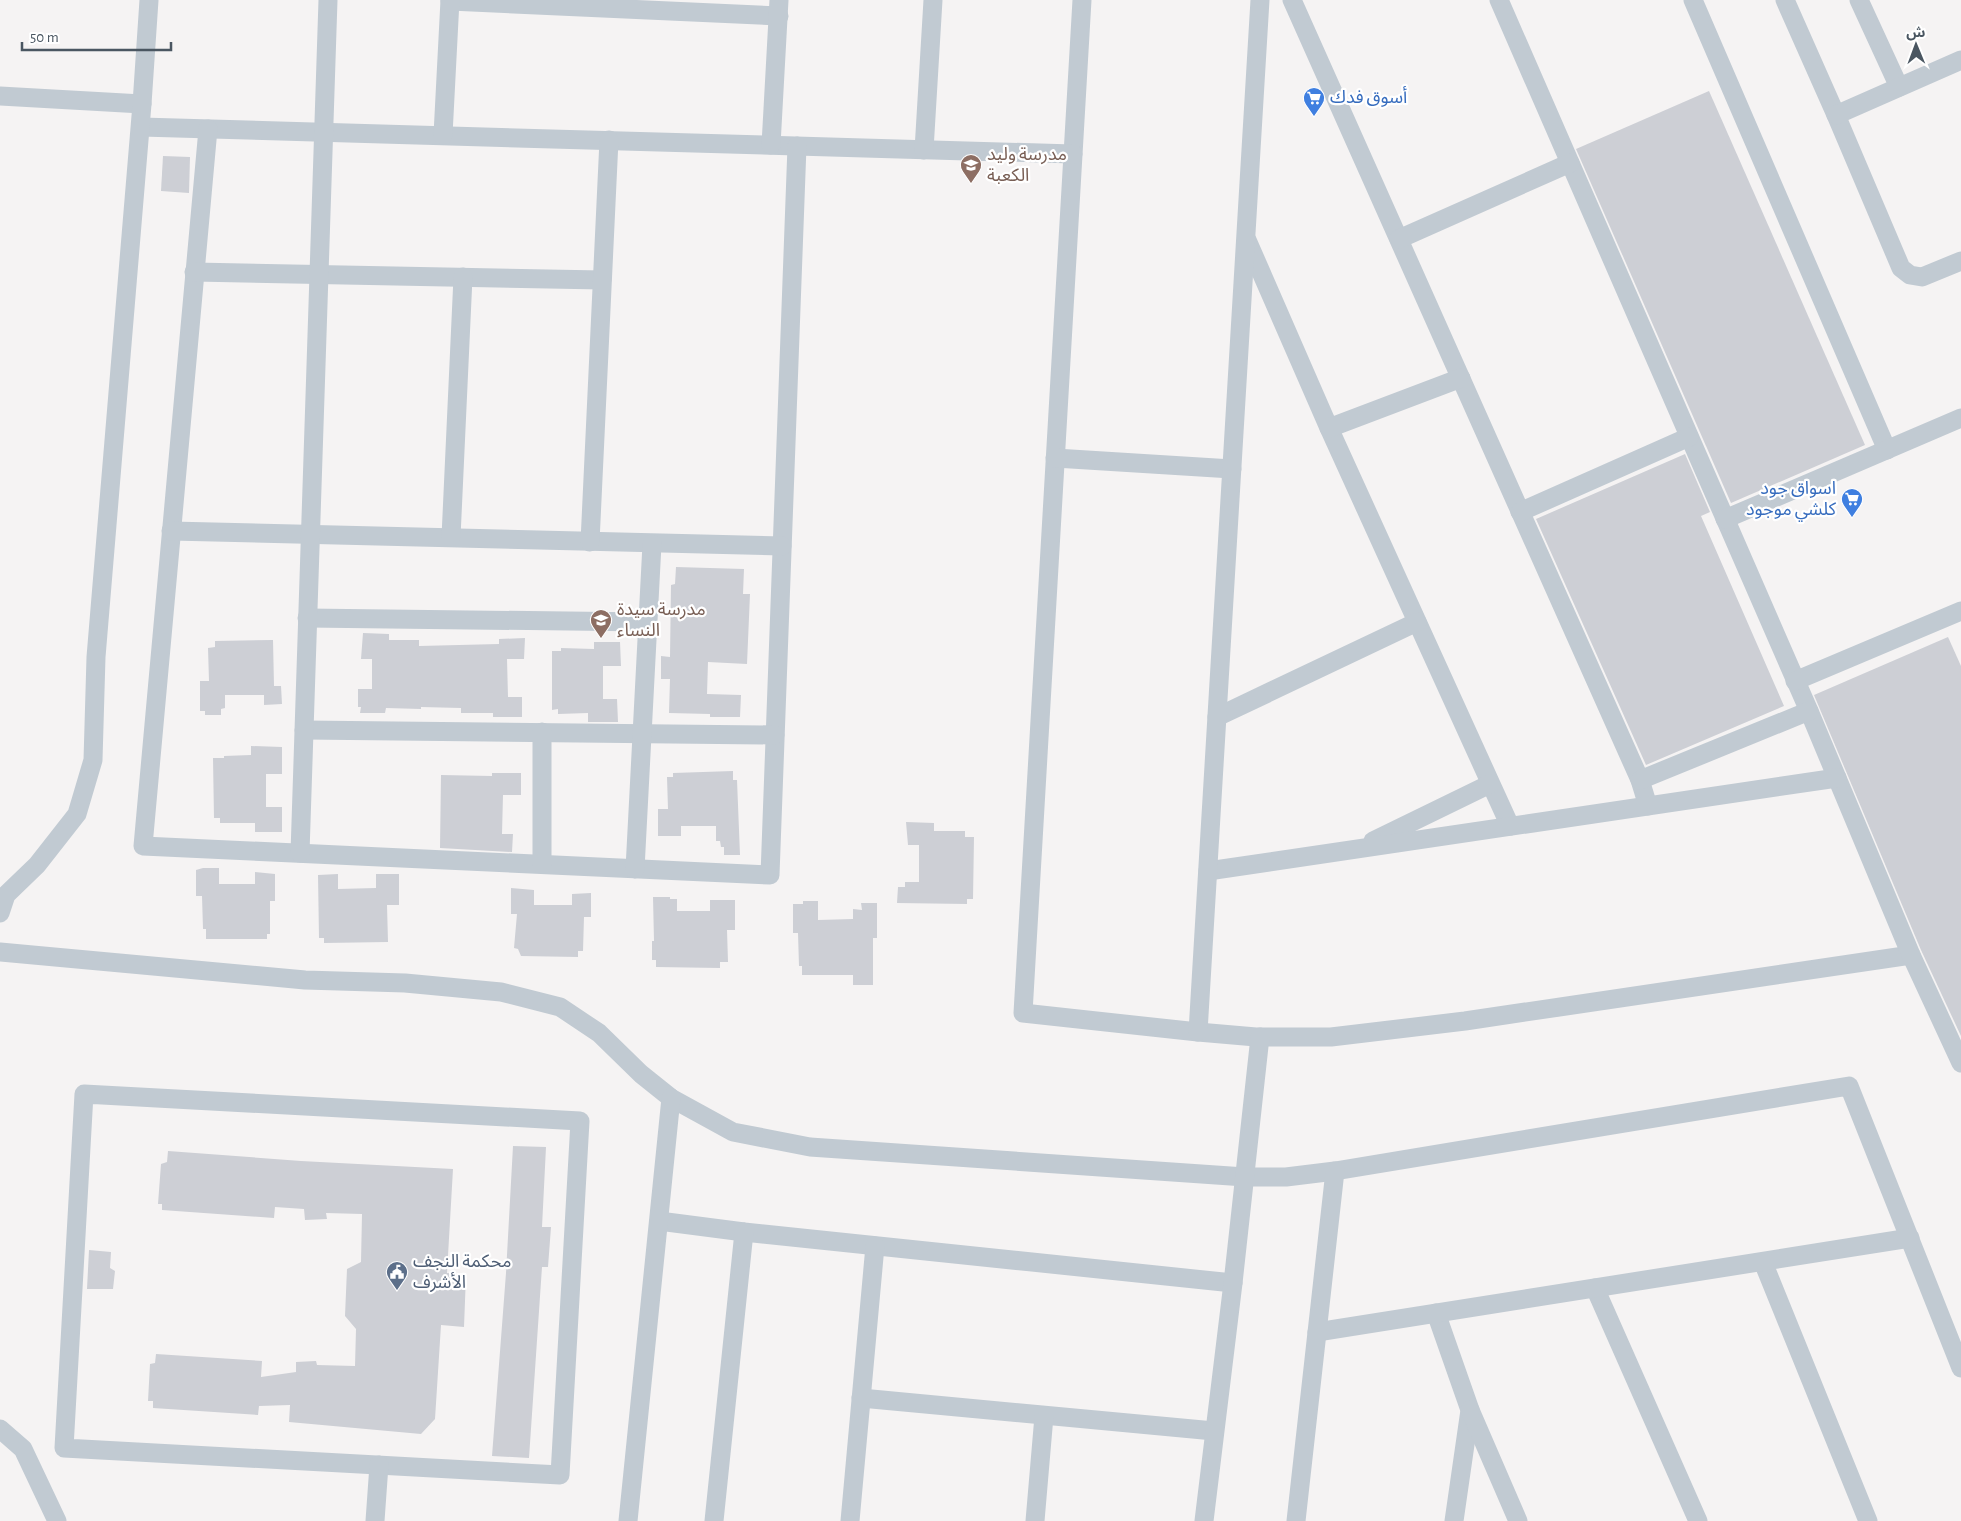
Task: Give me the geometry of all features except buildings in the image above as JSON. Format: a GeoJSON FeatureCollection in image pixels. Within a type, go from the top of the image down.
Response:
{"type":"FeatureCollection","features":[{"type":"Feature","properties":{"kind":"street"},"geometry":{"type":"LineString","coordinates":[[0,913],[6,895],[37,865],[77,814],[93,760],[96,657],[141,126],[149,0]]}},
{"type":"Feature","properties":{"kind":"street"},"geometry":{"type":"LineString","coordinates":[[300,853],[328,0]]}},
{"type":"Feature","properties":{"kind":"street"},"geometry":{"type":"LineString","coordinates":[[924,150],[933,0]]}},
{"type":"Feature","properties":{"kind":"street"},"geometry":{"type":"LineString","coordinates":[[1082,0],[1023,1013],[1260,1037],[1331,1037],[1399,1030],[1911,955]]}},
{"type":"Feature","properties":{"kind":"street"},"geometry":{"type":"LineString","coordinates":[[1198,1032],[1260,0]]}},
{"type":"Feature","properties":{"kind":"street"},"geometry":{"type":"LineString","coordinates":[[1292,0],[1640,780],[1648,806]]}},
{"type":"Feature","properties":{"kind":"street"},"geometry":{"type":"LineString","coordinates":[[1499,0],[1725,518],[1911,955],[1961,1063]]}},
{"type":"Feature","properties":{"kind":"street"},"geometry":{"type":"LineString","coordinates":[[1693,0],[1887,450]]}},
{"type":"Feature","properties":{"kind":"street"},"geometry":{"type":"LineString","coordinates":[[1785,0],[1901,268],[1910,276],[1922,277],[1961,261]]}},
{"type":"Feature","properties":{"kind":"street"},"geometry":{"type":"LineString","coordinates":[[1860,0],[1899,87]]}},
{"type":"Feature","properties":{"kind":"street"},"geometry":{"type":"LineString","coordinates":[[443,136],[450,1],[779,8],[771,145]]}},
{"type":"Feature","properties":{"kind":"street"},"geometry":{"type":"LineString","coordinates":[[1836,115],[1961,60]]}},
{"type":"Feature","properties":{"kind":"street"},"geometry":{"type":"LineString","coordinates":[[0,96],[142,104]]}},
{"type":"Feature","properties":{"kind":"street"},"geometry":{"type":"LineString","coordinates":[[141,126],[1073,154]]}},
{"type":"Feature","properties":{"kind":"street"},"geometry":{"type":"LineString","coordinates":[[208,129],[142,846],[770,875],[797,146]]}},
{"type":"Feature","properties":{"kind":"street"},"geometry":{"type":"LineString","coordinates":[[590,542],[608,140]]}},
{"type":"Feature","properties":{"kind":"street"},"geometry":{"type":"LineString","coordinates":[[1399,239],[1570,163]]}},
{"type":"Feature","properties":{"kind":"street"},"geometry":{"type":"LineString","coordinates":[[1246,237],[1329,428],[1510,826]]}},
{"type":"Feature","properties":{"kind":"street"},"geometry":{"type":"LineString","coordinates":[[194,272],[602,280]]}},
{"type":"Feature","properties":{"kind":"street"},"geometry":{"type":"LineString","coordinates":[[451,538],[463,277]]}},
{"type":"Feature","properties":{"kind":"street"},"geometry":{"type":"LineString","coordinates":[[1329,428],[1461,378]]}},
{"type":"Feature","properties":{"kind":"street"},"geometry":{"type":"LineString","coordinates":[[1725,518],[1961,418]]}},
{"type":"Feature","properties":{"kind":"street"},"geometry":{"type":"LineString","coordinates":[[1520,512],[1689,437]]}},
{"type":"Feature","properties":{"kind":"street"},"geometry":{"type":"LineString","coordinates":[[1055,458],[1232,469]]}},
{"type":"Feature","properties":{"kind":"street"},"geometry":{"type":"LineString","coordinates":[[171,532],[782,546]]}},
{"type":"Feature","properties":{"kind":"street"},"geometry":{"type":"LineString","coordinates":[[635,869],[652,544]]}},
{"type":"Feature","properties":{"kind":"street"},"geometry":{"type":"LineString","coordinates":[[1795,681],[1960,615]]}},
{"type":"Feature","properties":{"kind":"street"},"geometry":{"type":"LineString","coordinates":[[307,618],[648,622]]}},
{"type":"Feature","properties":{"kind":"street"},"geometry":{"type":"LineString","coordinates":[[1217,717],[1417,622]]}},
{"type":"Feature","properties":{"kind":"street"},"geometry":{"type":"LineString","coordinates":[[1640,780],[1808,711]]}},
{"type":"Feature","properties":{"kind":"street"},"geometry":{"type":"LineString","coordinates":[[304,730],[775,735]]}},
{"type":"Feature","properties":{"kind":"street"},"geometry":{"type":"LineString","coordinates":[[542,732],[542,864]]}},
{"type":"Feature","properties":{"kind":"street"},"geometry":{"type":"LineString","coordinates":[[1208,871],[1837,778]]}},
{"type":"Feature","properties":{"kind":"street"},"geometry":{"type":"LineString","coordinates":[[1357,849],[1490,784]]}},
{"type":"Feature","properties":{"kind":"street"},"geometry":{"type":"LineString","coordinates":[[0,952],[305,980],[405,983],[501,992],[560,1007],[598,1033],[640,1074],[671,1098],[733,1132],[810,1147],[1245,1177],[1286,1177],[1335,1171],[1849,1086],[1961,1368]]}},
{"type":"Feature","properties":{"kind":"street"},"geometry":{"type":"LineString","coordinates":[[1204,1521],[1234,1283],[1260,1037]]}},
{"type":"Feature","properties":{"kind":"street"},"geometry":{"type":"LineString","coordinates":[[84,1094],[580,1121],[560,1475],[379,1465],[64,1448],[84,1094]]}},
{"type":"Feature","properties":{"kind":"street"},"geometry":{"type":"LineString","coordinates":[[628,1521],[671,1098]]}},
{"type":"Feature","properties":{"kind":"street"},"geometry":{"type":"LineString","coordinates":[[1296,1521],[1335,1171]]}},
{"type":"Feature","properties":{"kind":"street"},"geometry":{"type":"LineString","coordinates":[[658,1221],[744,1232],[1234,1283]]}},
{"type":"Feature","properties":{"kind":"street"},"geometry":{"type":"LineString","coordinates":[[714,1521],[744,1232]]}},
{"type":"Feature","properties":{"kind":"street"},"geometry":{"type":"LineString","coordinates":[[1317,1332],[1910,1238]]}},
{"type":"Feature","properties":{"kind":"street"},"geometry":{"type":"LineString","coordinates":[[850,1521],[875,1246]]}},
{"type":"Feature","properties":{"kind":"street"},"geometry":{"type":"LineString","coordinates":[[1762,1262],[1868,1521]]}},
{"type":"Feature","properties":{"kind":"street"},"geometry":{"type":"LineString","coordinates":[[1595,1288],[1698,1521]]}},
{"type":"Feature","properties":{"kind":"street"},"geometry":{"type":"LineString","coordinates":[[1436,1313],[1470,1410],[1518,1521]]}},
{"type":"Feature","properties":{"kind":"street"},"geometry":{"type":"LineString","coordinates":[[861,1398],[1214,1431]]}},
{"type":"Feature","properties":{"kind":"street"},"geometry":{"type":"LineString","coordinates":[[1454,1521],[1470,1410]]}},
{"type":"Feature","properties":{"kind":"street"},"geometry":{"type":"LineString","coordinates":[[1035,1521],[1044,1416]]}},
{"type":"Feature","properties":{"kind":"street"},"geometry":{"type":"LineString","coordinates":[[0,1429],[23,1448],[57,1521]]}},
{"type":"Feature","properties":{"kind":"street"},"geometry":{"type":"LineString","coordinates":[[376,1521],[379,1465]]}},
{"type":"Feature","properties":{"kind":"place","name":"أسوق فدك"},"geometry":{"type":"Point","coordinates":[1314,117]}},
{"type":"Feature","properties":{"kind":"place","name":"مدرسة وليد الكعبة"},"geometry":{"type":"Point","coordinates":[971,184]}},
{"type":"Feature","properties":{"kind":"place","name":"اسواق جود كلشي موجود"},"geometry":{"type":"Point","coordinates":[1852,518]}},
{"type":"Feature","properties":{"kind":"place","name":"مدرسة سيدة النساء"},"geometry":{"type":"Point","coordinates":[601,639]}},
{"type":"Feature","properties":{"kind":"place","name":"محكمة النجف الأشرف"},"geometry":{"type":"Point","coordinates":[397,1291]}}]}
